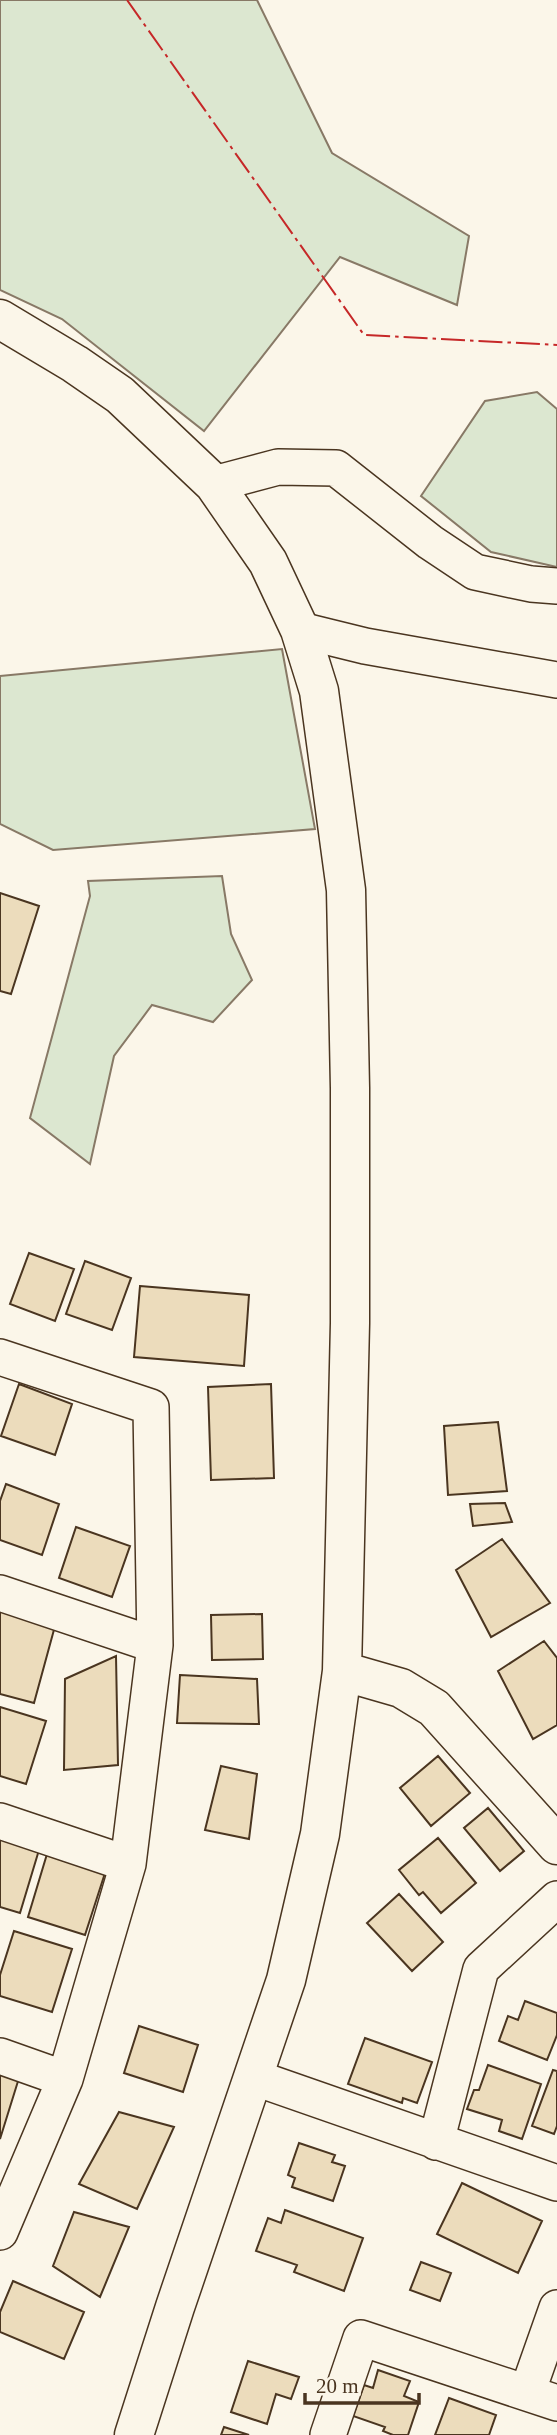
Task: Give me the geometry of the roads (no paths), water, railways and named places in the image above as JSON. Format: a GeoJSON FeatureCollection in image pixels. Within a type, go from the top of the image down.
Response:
{"type":"FeatureCollection","features":[{"type":"Feature","properties":{"kind":"street"},"geometry":{"type":"LineString","coordinates":[[0,319],[75,364],[120,395],[214,484],[268,562],[300,630],[320,691],[346,890],[350,1088],[350,1323],[342,1671],[320,1834],[286,1980],[179,2294],[135,2435]]}},
{"type":"Feature","properties":{"kind":"street"},"geometry":{"type":"LineString","coordinates":[[214,484],[278,467],[336,468],[430,542],[475,572],[531,584],[557,586]]}},
{"type":"Feature","properties":{"kind":"street"},"geometry":{"type":"LineString","coordinates":[[300,630],[365,646],[557,681]]}},
{"type":"Feature","properties":{"kind":"street"},"geometry":{"type":"LineString","coordinates":[[0,1357],[151,1408],[155,1645],[128,1864],[65,2079],[0,2232]]}},
{"type":"Feature","properties":{"kind":"street"},"geometry":{"type":"LineString","coordinates":[[0,1593],[155,1645]]}},
{"type":"Feature","properties":{"kind":"street"},"geometry":{"type":"LineString","coordinates":[[342,1671],[401,1688],[434,1708],[557,1845]]}},
{"type":"Feature","properties":{"kind":"street"},"geometry":{"type":"LineString","coordinates":[[0,1821],[128,1864]]}},
{"type":"Feature","properties":{"kind":"street"},"geometry":{"type":"LineString","coordinates":[[436,2142],[481,1969],[557,1899]]}},
{"type":"Feature","properties":{"kind":"street"},"geometry":{"type":"LineString","coordinates":[[0,2056],[65,2079]]}},
{"type":"Feature","properties":{"kind":"street"},"geometry":{"type":"LineString","coordinates":[[253,2077],[557,2183]]}},
{"type":"Feature","properties":{"kind":"street"},"geometry":{"type":"LineString","coordinates":[[328,2435],[360,2338],[542,2398],[557,2308]]}}]}
